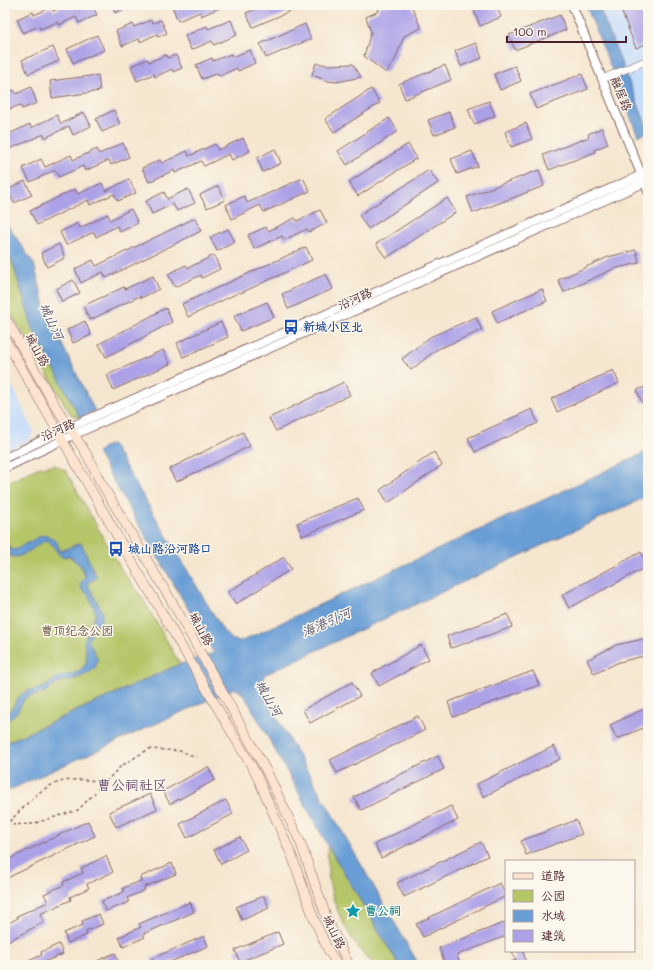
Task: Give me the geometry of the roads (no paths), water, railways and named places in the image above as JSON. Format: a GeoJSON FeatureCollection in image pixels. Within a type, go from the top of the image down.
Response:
{"type":"FeatureCollection","features":[{"type":"Feature","properties":{"kind":"main road","name":"城山路"},"geometry":{"type":"LineString","coordinates":[[5,317],[71,432],[86,453],[267,772],[301,844],[326,919],[349,965]]}},
{"type":"Feature","properties":{"kind":"main road","name":"城山路"},"geometry":{"type":"LineString","coordinates":[[5,339],[256,774],[292,856],[314,919],[328,950],[338,965]]}},
{"type":"Feature","properties":{"kind":"street","name":"融居路"},"geometry":{"type":"LineString","coordinates":[[572,5],[645,178],[648,191]]}},
{"type":"Feature","properties":{"kind":"street"},"geometry":{"type":"LineString","coordinates":[[602,79],[648,60]]}},
{"type":"Feature","properties":{"kind":"street","name":"沿河路"},"geometry":{"type":"LineString","coordinates":[[5,468],[71,432],[645,178]]}},
{"type":"Feature","properties":{"kind":"street","name":"沿河路"},"geometry":{"type":"LineString","coordinates":[[5,458],[61,437]]}},
{"type":"Feature","properties":{"kind":"water"},"geometry":{"type":"Polygon","coordinates":[[[586,5],[598,5],[648,132],[638,136],[586,5]]]}},
{"type":"Feature","properties":{"kind":"water"},"geometry":{"type":"Polygon","coordinates":[[[5,221],[34,264],[47,314],[95,411],[80,418],[33,329],[12,261],[5,250],[5,221]]]}},
{"type":"Feature","properties":{"kind":"water","name":"海港引河"},"geometry":{"type":"Polygon","coordinates":[[[112,444],[224,632],[233,640],[242,641],[648,451],[648,496],[264,675],[262,692],[419,965],[399,965],[328,846],[249,703],[242,693],[235,688],[5,792],[5,737],[8,742],[180,664],[214,653],[97,453],[102,448],[112,444]]]}},
{"type":"Feature","properties":{"kind":"water"},"geometry":{"type":"Polygon","coordinates":[[[47,535],[57,542],[60,551],[81,543],[97,578],[87,583],[102,611],[102,618],[88,640],[98,661],[94,669],[87,674],[70,681],[63,681],[55,684],[46,692],[25,698],[17,712],[5,723],[5,716],[22,694],[27,691],[44,687],[59,677],[79,672],[87,660],[84,641],[96,613],[88,594],[82,590],[80,584],[85,577],[81,566],[69,556],[62,557],[47,540],[26,553],[16,557],[11,557],[9,550],[5,546],[5,542],[11,549],[15,550],[40,536],[47,535]]]}},
{"type":"Feature","properties":{"kind":"place","name":"新城小区北"},"geometry":{"type":"Point","coordinates":[291,327]}},
{"type":"Feature","properties":{"kind":"place","name":"城山路沿河路口"},"geometry":{"type":"Point","coordinates":[116,549]}},
{"type":"Feature","properties":{"kind":"place","name":"曹公祠"},"geometry":{"type":"Point","coordinates":[353,911]}},
{"type":"Feature","properties":{"kind":"district","name":"曹公祠社区"},"geometry":{"type":"Point","coordinates":[132,785]}},
{"type":"Feature","properties":{"kind":"water label","name":"城山河"},"geometry":{"type":"Point","coordinates":[52,321]}},
{"type":"Feature","properties":{"kind":"water label","name":"城山河"},"geometry":{"type":"Point","coordinates":[269,698]}},
{"type":"Feature","properties":{"kind":"park label","name":"曹顶纪念公园"},"geometry":{"type":"Point","coordinates":[77,631]}}]}
